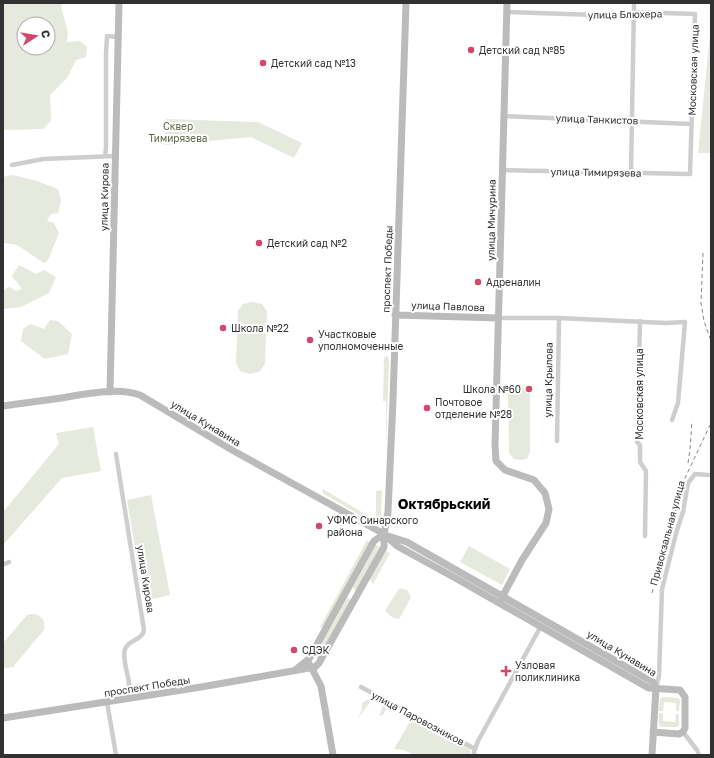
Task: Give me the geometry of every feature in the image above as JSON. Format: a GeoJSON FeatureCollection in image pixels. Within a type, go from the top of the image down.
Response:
{"type":"FeatureCollection","features":[{"type":"Feature","properties":{"kind":"street","name":"улица Кирова"},"geometry":{"type":"LineString","coordinates":[[110,392],[119,3]]}},
{"type":"Feature","properties":{"kind":"street","name":"проспект Победы"},"geometry":{"type":"LineString","coordinates":[[3,718],[201,687],[294,670],[312,669],[319,663],[384,547],[384,534],[388,512],[393,400],[406,3]]}},
{"type":"Feature","properties":{"kind":"street","name":"улица Мичурина"},"geometry":{"type":"LineString","coordinates":[[501,600],[522,560],[546,523],[548,510],[545,493],[534,480],[505,470],[496,461],[495,445],[507,3]]}},
{"type":"Feature","properties":{"kind":"street"},"geometry":{"type":"LineString","coordinates":[[631,172],[634,3]]}},
{"type":"Feature","properties":{"kind":"street","name":"улица Блюхера"},"geometry":{"type":"LineString","coordinates":[[507,12],[626,16],[634,12],[695,14]]}},
{"type":"Feature","properties":{"kind":"street","name":"Московская улица"},"geometry":{"type":"LineString","coordinates":[[690,174],[695,14]]}},
{"type":"Feature","properties":{"kind":"street"},"geometry":{"type":"LineString","coordinates":[[105,156],[106,54],[108,36],[118,37]]}},
{"type":"Feature","properties":{"kind":"street","name":"улица Танкистов"},"geometry":{"type":"LineString","coordinates":[[503,116],[691,124]]}},
{"type":"Feature","properties":{"kind":"street"},"geometry":{"type":"LineString","coordinates":[[12,165],[43,159],[115,156]]}},
{"type":"Feature","properties":{"kind":"street","name":"улица Тимирязева"},"geometry":{"type":"LineString","coordinates":[[502,170],[690,174]]}},
{"type":"Feature","properties":{"kind":"street","name":"улица Павлова"},"geometry":{"type":"LineString","coordinates":[[395,315],[499,318]]}},
{"type":"Feature","properties":{"kind":"street"},"geometry":{"type":"LineString","coordinates":[[499,318],[559,318],[666,323],[685,322],[678,403],[672,420]]}},
{"type":"Feature","properties":{"kind":"street","name":"улица Крылова"},"geometry":{"type":"LineString","coordinates":[[557,442],[559,318]]}},
{"type":"Feature","properties":{"kind":"street","name":"Московская улица"},"geometry":{"type":"LineString","coordinates":[[640,321],[637,442],[640,444],[640,462],[646,471],[645,536]]}},
{"type":"Feature","properties":{"kind":"street","name":"улица Кунавина"},"geometry":{"type":"LineString","coordinates":[[3,406],[93,393],[110,392],[133,393],[140,395],[232,450],[384,534],[397,546],[501,600],[653,682],[656,688],[649,688],[645,686],[541,626],[501,600]]}},
{"type":"Feature","properties":{"kind":"street","name":"улица Кирова"},"geometry":{"type":"LineString","coordinates":[[116,454],[144,630],[143,635],[140,638],[130,643],[125,648],[124,654],[129,682],[126,699]]}},
{"type":"Feature","properties":{"kind":"street","name":"Привокзальная улица"},"geometry":{"type":"LineString","coordinates":[[652,755],[656,688],[659,676],[662,589],[677,530],[684,512],[688,483],[695,474],[709,475]]}},
{"type":"Feature","properties":{"kind":"street","name":"проспект Победы"},"geometry":{"type":"LineString","coordinates":[[294,670],[309,658],[374,542],[384,534]]}},
{"type":"Feature","properties":{"kind":"street"},"geometry":{"type":"LineString","coordinates":[[3,563],[5,564],[9,562]]}},
{"type":"Feature","properties":{"kind":"street"},"geometry":{"type":"LineString","coordinates":[[346,592],[356,597]]}},
{"type":"Feature","properties":{"kind":"street"},"geometry":{"type":"LineString","coordinates":[[474,755],[478,741],[541,626]]}},
{"type":"Feature","properties":{"kind":"street"},"geometry":{"type":"LineString","coordinates":[[309,658],[312,669],[321,686]]}},
{"type":"Feature","properties":{"kind":"street"},"geometry":{"type":"LineString","coordinates":[[319,663],[321,686],[333,755]]}},
{"type":"Feature","properties":{"kind":"street","name":"улица Паровозников"},"geometry":{"type":"LineString","coordinates":[[361,687],[475,749]]}},
{"type":"Feature","properties":{"kind":"street"},"geometry":{"type":"LineString","coordinates":[[656,688],[680,690],[683,693],[685,697],[685,728],[683,732]]}},
{"type":"Feature","properties":{"kind":"street"},"geometry":{"type":"LineString","coordinates":[[107,702],[116,755]]}},
{"type":"Feature","properties":{"kind":"street"},"geometry":{"type":"LineString","coordinates":[[653,732],[679,734],[683,732]]}},
{"type":"Feature","properties":{"kind":"street"},"geometry":{"type":"LineString","coordinates":[[683,732],[697,750],[699,755]]}},
{"type":"Feature","properties":{"kind":"green space"},"geometry":{"type":"Polygon","coordinates":[[[3,3],[63,3],[61,7],[68,32],[67,42],[80,41],[87,47],[86,57],[76,60],[67,78],[50,95],[51,121],[43,129],[3,130],[3,3]]]}},
{"type":"Feature","properties":{"kind":"green space"},"geometry":{"type":"Polygon","coordinates":[[[711,24],[711,153],[698,153],[711,24]]]}},
{"type":"Feature","properties":{"kind":"green space","name":"Сквер Тимирязева"},"geometry":{"type":"Polygon","coordinates":[[[166,119],[258,122],[302,143],[294,158],[251,137],[165,145],[166,119]]]}},
{"type":"Feature","properties":{"kind":"green space"},"geometry":{"type":"Polygon","coordinates":[[[12,175],[34,180],[58,189],[61,201],[58,213],[51,214],[47,221],[54,223],[59,233],[48,260],[44,263],[17,245],[5,243],[3,241],[3,177],[12,175]]]}},
{"type":"Feature","properties":{"kind":"green space"},"geometry":{"type":"Polygon","coordinates":[[[19,265],[36,274],[44,270],[56,277],[49,293],[21,307],[3,309],[3,290],[9,287],[16,291],[22,289],[12,276],[19,265]]]}},
{"type":"Feature","properties":{"kind":"green space"},"geometry":{"type":"Polygon","coordinates":[[[252,302],[262,304],[267,311],[265,364],[259,372],[250,374],[240,371],[236,363],[238,310],[243,304],[252,302]]]}},
{"type":"Feature","properties":{"kind":"green space"},"geometry":{"type":"Polygon","coordinates":[[[50,320],[58,321],[72,334],[68,354],[45,359],[21,341],[23,329],[30,324],[44,329],[50,320]]]}},
{"type":"Feature","properties":{"kind":"green space"},"geometry":{"type":"Polygon","coordinates":[[[388,356],[389,361],[386,449],[386,401],[383,401],[384,358],[388,356]]]}},
{"type":"Feature","properties":{"kind":"green space"},"geometry":{"type":"Polygon","coordinates":[[[514,386],[523,386],[530,392],[530,452],[527,459],[520,460],[514,459],[509,453],[508,390],[514,386]]]}},
{"type":"Feature","properties":{"kind":"green space"},"geometry":{"type":"Polygon","coordinates":[[[93,427],[101,471],[62,478],[3,545],[3,512],[59,444],[56,433],[93,427]]]}},
{"type":"Feature","properties":{"kind":"green space"},"geometry":{"type":"Polygon","coordinates":[[[323,489],[365,514],[365,518],[324,494],[322,492],[323,489]]]}},
{"type":"Feature","properties":{"kind":"green space"},"geometry":{"type":"Polygon","coordinates":[[[382,490],[381,518],[376,516],[376,491],[382,490]]]}},
{"type":"Feature","properties":{"kind":"green space"},"geometry":{"type":"Polygon","coordinates":[[[151,495],[170,595],[144,601],[127,500],[151,495]]]}},
{"type":"Feature","properties":{"kind":"green space"},"geometry":{"type":"Polygon","coordinates":[[[367,540],[371,543],[324,629],[320,627],[367,540]]]}},
{"type":"Feature","properties":{"kind":"green space"},"geometry":{"type":"Polygon","coordinates":[[[401,542],[498,597],[497,598],[400,543],[401,542]]]}},
{"type":"Feature","properties":{"kind":"green space"},"geometry":{"type":"Polygon","coordinates":[[[376,545],[380,547],[357,589],[354,590],[353,587],[376,545]]]}},
{"type":"Feature","properties":{"kind":"green space"},"geometry":{"type":"Polygon","coordinates":[[[469,546],[510,569],[502,585],[460,562],[469,546]]]}},
{"type":"Feature","properties":{"kind":"green space"},"geometry":{"type":"Polygon","coordinates":[[[385,551],[390,553],[373,584],[370,578],[385,551]]]}},
{"type":"Feature","properties":{"kind":"green space"},"geometry":{"type":"Polygon","coordinates":[[[400,588],[407,590],[411,597],[399,619],[391,616],[386,612],[386,609],[400,588]]]}},
{"type":"Feature","properties":{"kind":"green space"},"geometry":{"type":"Polygon","coordinates":[[[347,598],[351,600],[318,659],[314,657],[347,598]]]}},
{"type":"Feature","properties":{"kind":"green space"},"geometry":{"type":"Polygon","coordinates":[[[504,600],[646,681],[645,683],[504,602],[504,600]]]}},
{"type":"Feature","properties":{"kind":"green space"},"geometry":{"type":"Polygon","coordinates":[[[27,615],[38,615],[42,618],[44,630],[13,667],[3,667],[3,643],[27,615]]]}},
{"type":"Feature","properties":{"kind":"green space"},"geometry":{"type":"Polygon","coordinates":[[[372,697],[389,705],[383,715],[379,716],[383,706],[372,700],[358,718],[362,709],[362,703],[372,697]]]}},
{"type":"Feature","properties":{"kind":"green space"},"geometry":{"type":"Polygon","coordinates":[[[663,697],[677,698],[680,700],[679,711],[676,711],[676,703],[664,702],[663,711],[659,711],[660,699],[663,697]]]}},
{"type":"Feature","properties":{"kind":"green space"},"geometry":{"type":"Polygon","coordinates":[[[659,713],[663,713],[663,721],[675,722],[676,714],[679,714],[679,725],[677,727],[661,727],[659,725],[659,713]]]}},
{"type":"Feature","properties":{"kind":"green space"},"geometry":{"type":"Polygon","coordinates":[[[412,718],[470,749],[471,755],[414,755],[404,750],[394,749],[412,718]]]}},
{"type":"Feature","properties":{"kind":"railway"},"geometry":{"type":"LineString","coordinates":[[703,253],[701,303],[704,321],[711,341]]}},
{"type":"Feature","properties":{"kind":"railway"},"geometry":{"type":"LineString","coordinates":[[688,463],[692,421]]}},
{"type":"Feature","properties":{"kind":"railway"},"geometry":{"type":"LineString","coordinates":[[652,593],[685,478],[711,423]]}},
{"type":"Feature","properties":{"kind":"place","name":"Детский сад №85"},"geometry":{"type":"Point","coordinates":[471,50]}},
{"type":"Feature","properties":{"kind":"place","name":"Детский сад №13"},"geometry":{"type":"Point","coordinates":[263,63]}},
{"type":"Feature","properties":{"kind":"place","name":"Детский сад №2"},"geometry":{"type":"Point","coordinates":[259,243]}},
{"type":"Feature","properties":{"kind":"place","name":"Адреналин"},"geometry":{"type":"Point","coordinates":[478,282]}},
{"type":"Feature","properties":{"kind":"place","name":"Школа №22"},"geometry":{"type":"Point","coordinates":[223,328]}},
{"type":"Feature","properties":{"kind":"place","name":"Участковые уполномоченные"},"geometry":{"type":"Point","coordinates":[310,340]}},
{"type":"Feature","properties":{"kind":"place","name":"Школа №60"},"geometry":{"type":"Point","coordinates":[529,389]}},
{"type":"Feature","properties":{"kind":"place","name":"Почтовое отделение №28"},"geometry":{"type":"Point","coordinates":[427,408]}},
{"type":"Feature","properties":{"kind":"place","name":"УФМС Синарского района"},"geometry":{"type":"Point","coordinates":[319,526]}},
{"type":"Feature","properties":{"kind":"place","name":"СДЭК"},"geometry":{"type":"Point","coordinates":[294,650]}},
{"type":"Feature","properties":{"kind":"place","name":"Узловая поликлиника"},"geometry":{"type":"Point","coordinates":[506,671]}},
{"type":"Feature","properties":{"kind":"district","name":"Октябрьский"},"geometry":{"type":"Point","coordinates":[444,504]}}]}
